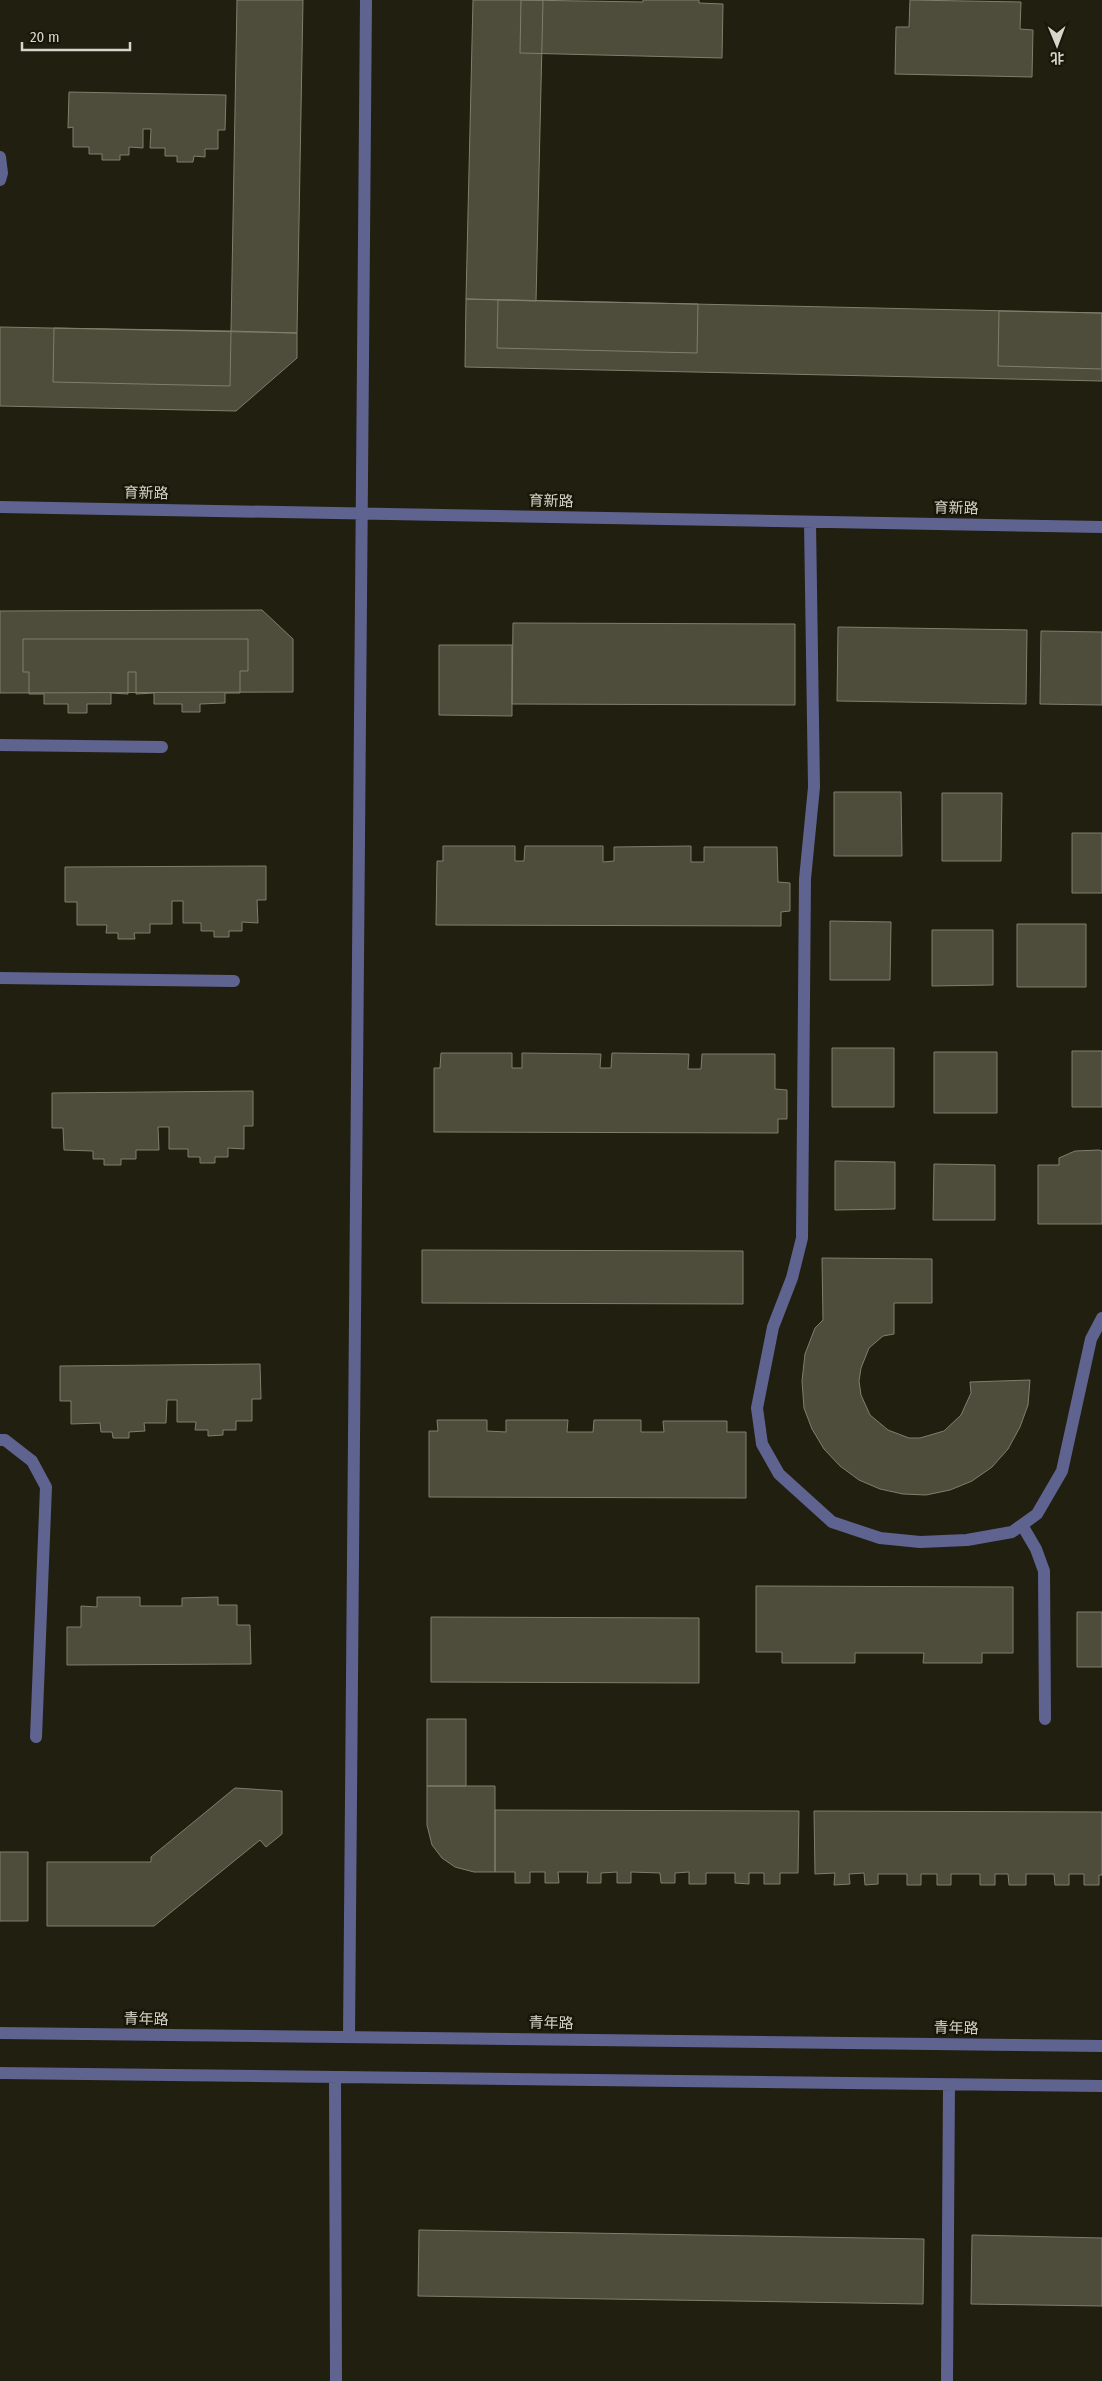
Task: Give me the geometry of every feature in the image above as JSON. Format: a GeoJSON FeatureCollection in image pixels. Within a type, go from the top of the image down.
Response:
{"type":"FeatureCollection","features":[{"type":"Feature","properties":{"kind":"street"},"geometry":{"type":"LineString","coordinates":[[349,2037],[366,0]]}},
{"type":"Feature","properties":{"kind":"street"},"geometry":{"type":"LineString","coordinates":[[0,156],[2,173],[0,180]]}},
{"type":"Feature","properties":{"kind":"street","name":"育新路"},"geometry":{"type":"LineString","coordinates":[[0,507],[1102,527]]}},
{"type":"Feature","properties":{"kind":"street"},"geometry":{"type":"LineString","coordinates":[[810,522],[814,787],[805,879],[802,1238],[792,1278],[773,1327],[757,1408],[762,1444],[779,1474],[832,1522],[880,1538],[920,1542],[967,1540],[1012,1532],[1037,1514],[1062,1471],[1091,1339],[1102,1318]]}},
{"type":"Feature","properties":{"kind":"street"},"geometry":{"type":"LineString","coordinates":[[0,745],[162,747]]}},
{"type":"Feature","properties":{"kind":"street"},"geometry":{"type":"LineString","coordinates":[[0,978],[234,981]]}},
{"type":"Feature","properties":{"kind":"street"},"geometry":{"type":"LineString","coordinates":[[0,1440],[5,1440],[32,1461],[46,1487],[36,1736]]}},
{"type":"Feature","properties":{"kind":"street"},"geometry":{"type":"LineString","coordinates":[[1022,1525],[1036,1549],[1044,1571],[1045,1719]]}},
{"type":"Feature","properties":{"kind":"street","name":"青年路"},"geometry":{"type":"LineString","coordinates":[[0,2033],[1102,2046]]}},
{"type":"Feature","properties":{"kind":"street"},"geometry":{"type":"LineString","coordinates":[[0,2073],[1102,2086]]}},
{"type":"Feature","properties":{"kind":"street"},"geometry":{"type":"LineString","coordinates":[[335,2077],[336,2381]]}},
{"type":"Feature","properties":{"kind":"street"},"geometry":{"type":"LineString","coordinates":[[947,2381],[949,2084]]}},
{"type":"Feature","properties":{"kind":"building"},"geometry":{"type":"Polygon","coordinates":[[[237,0],[303,0],[297,333],[231,331],[237,0]]]}},
{"type":"Feature","properties":{"kind":"building"},"geometry":{"type":"Polygon","coordinates":[[[473,0],[543,0],[536,301],[466,299],[473,0]]]}},
{"type":"Feature","properties":{"kind":"building"},"geometry":{"type":"Polygon","coordinates":[[[521,0],[643,2],[643,0],[699,0],[699,3],[723,4],[722,58],[520,53],[521,0]]]}},
{"type":"Feature","properties":{"kind":"building"},"geometry":{"type":"Polygon","coordinates":[[[910,0],[1021,2],[1020,29],[1033,30],[1032,77],[895,74],[896,27],[909,27],[910,0]]]}},
{"type":"Feature","properties":{"kind":"building"},"geometry":{"type":"Polygon","coordinates":[[[69,92],[226,95],[225,130],[218,130],[218,149],[205,149],[205,157],[194,156],[193,162],[177,162],[177,156],[165,156],[165,148],[150,148],[151,129],[143,129],[143,148],[129,147],[129,155],[120,155],[120,160],[102,160],[102,154],[89,154],[89,147],[73,147],[73,127],[68,128],[69,92]]]}},
{"type":"Feature","properties":{"kind":"building"},"geometry":{"type":"Polygon","coordinates":[[[466,299],[1102,313],[1102,381],[465,367],[466,299]]]}},
{"type":"Feature","properties":{"kind":"building"},"geometry":{"type":"Polygon","coordinates":[[[498,300],[698,304],[697,353],[497,348],[498,300]]]}},
{"type":"Feature","properties":{"kind":"building"},"geometry":{"type":"Polygon","coordinates":[[[999,311],[1102,313],[1102,369],[998,366],[999,311]]]}},
{"type":"Feature","properties":{"kind":"building"},"geometry":{"type":"Polygon","coordinates":[[[0,327],[297,333],[297,358],[236,411],[0,406],[0,327]]]}},
{"type":"Feature","properties":{"kind":"building"},"geometry":{"type":"Polygon","coordinates":[[[54,328],[231,331],[230,386],[53,382],[54,328]]]}},
{"type":"Feature","properties":{"kind":"building"},"geometry":{"type":"Polygon","coordinates":[[[262,610],[293,639],[293,692],[0,693],[0,611],[262,610]]]}},
{"type":"Feature","properties":{"kind":"building"},"geometry":{"type":"Polygon","coordinates":[[[513,623],[795,624],[795,705],[512,704],[513,623]]]}},
{"type":"Feature","properties":{"kind":"building"},"geometry":{"type":"Polygon","coordinates":[[[838,627],[1027,630],[1026,704],[837,701],[838,627]]]}},
{"type":"Feature","properties":{"kind":"building"},"geometry":{"type":"Polygon","coordinates":[[[1041,631],[1102,632],[1102,705],[1040,704],[1041,631]]]}},
{"type":"Feature","properties":{"kind":"building"},"geometry":{"type":"Polygon","coordinates":[[[23,639],[248,639],[248,671],[240,671],[240,693],[225,693],[225,703],[200,704],[200,712],[182,712],[182,704],[154,704],[154,693],[136,694],[136,672],[128,672],[128,694],[111,693],[111,704],[87,704],[87,713],[68,713],[68,704],[44,704],[44,694],[29,694],[29,672],[23,672],[23,639]]]}},
{"type":"Feature","properties":{"kind":"building"},"geometry":{"type":"Polygon","coordinates":[[[439,645],[512,645],[512,716],[439,715],[439,645]]]}},
{"type":"Feature","properties":{"kind":"building"},"geometry":{"type":"Polygon","coordinates":[[[834,792],[901,792],[902,856],[834,856],[834,792]]]}},
{"type":"Feature","properties":{"kind":"building"},"geometry":{"type":"Polygon","coordinates":[[[942,793],[1002,793],[1001,861],[942,861],[942,793]]]}},
{"type":"Feature","properties":{"kind":"building"},"geometry":{"type":"Polygon","coordinates":[[[1072,833],[1102,833],[1102,893],[1072,893],[1072,833]]]}},
{"type":"Feature","properties":{"kind":"building"},"geometry":{"type":"Polygon","coordinates":[[[443,846],[515,846],[515,861],[524,861],[525,846],[603,846],[603,862],[614,861],[614,847],[691,846],[691,862],[704,862],[704,847],[777,847],[778,882],[790,883],[790,911],[781,912],[781,926],[436,925],[437,861],[443,861],[443,846]]]}},
{"type":"Feature","properties":{"kind":"building"},"geometry":{"type":"Polygon","coordinates":[[[266,866],[266,900],[257,900],[258,923],[242,922],[242,931],[229,931],[229,937],[214,937],[214,931],[201,931],[201,923],[183,923],[183,901],[172,901],[172,924],[150,924],[150,933],[134,933],[135,939],[118,939],[118,933],[106,933],[107,925],[77,925],[77,902],[65,902],[65,867],[266,866]]]}},
{"type":"Feature","properties":{"kind":"building"},"geometry":{"type":"Polygon","coordinates":[[[830,921],[891,922],[890,980],[830,980],[830,921]]]}},
{"type":"Feature","properties":{"kind":"building"},"geometry":{"type":"Polygon","coordinates":[[[1017,924],[1086,924],[1086,987],[1017,987],[1017,924]]]}},
{"type":"Feature","properties":{"kind":"building"},"geometry":{"type":"Polygon","coordinates":[[[932,930],[993,930],[993,985],[932,986],[932,930]]]}},
{"type":"Feature","properties":{"kind":"building"},"geometry":{"type":"Polygon","coordinates":[[[832,1048],[894,1048],[894,1107],[832,1107],[832,1048]]]}},
{"type":"Feature","properties":{"kind":"building"},"geometry":{"type":"Polygon","coordinates":[[[1072,1051],[1102,1051],[1102,1107],[1072,1107],[1072,1051]]]}},
{"type":"Feature","properties":{"kind":"building"},"geometry":{"type":"Polygon","coordinates":[[[934,1052],[997,1052],[997,1113],[934,1113],[934,1052]]]}},
{"type":"Feature","properties":{"kind":"building"},"geometry":{"type":"Polygon","coordinates":[[[441,1053],[512,1053],[512,1068],[522,1068],[522,1053],[601,1054],[600,1068],[611,1068],[612,1053],[689,1054],[688,1069],[701,1069],[702,1054],[775,1054],[775,1089],[787,1090],[787,1119],[778,1119],[778,1133],[434,1132],[434,1068],[440,1068],[441,1053]]]}},
{"type":"Feature","properties":{"kind":"building"},"geometry":{"type":"Polygon","coordinates":[[[253,1091],[253,1126],[244,1126],[244,1149],[228,1148],[228,1157],[215,1157],[215,1163],[200,1163],[200,1157],[188,1157],[188,1149],[169,1149],[169,1127],[158,1127],[159,1150],[136,1150],[136,1159],[121,1159],[121,1165],[104,1165],[104,1159],[93,1159],[93,1151],[64,1150],[63,1128],[52,1128],[52,1093],[253,1091]]]}},
{"type":"Feature","properties":{"kind":"building"},"geometry":{"type":"Polygon","coordinates":[[[1075,1151],[1102,1151],[1102,1224],[1038,1224],[1038,1165],[1059,1165],[1059,1158],[1075,1151]]]}},
{"type":"Feature","properties":{"kind":"building"},"geometry":{"type":"Polygon","coordinates":[[[835,1161],[895,1162],[895,1209],[835,1210],[835,1161]]]}},
{"type":"Feature","properties":{"kind":"building"},"geometry":{"type":"Polygon","coordinates":[[[934,1164],[995,1165],[995,1220],[933,1220],[934,1164]]]}},
{"type":"Feature","properties":{"kind":"building"},"geometry":{"type":"Polygon","coordinates":[[[422,1250],[743,1251],[743,1304],[422,1303],[422,1250]]]}},
{"type":"Feature","properties":{"kind":"building"},"geometry":{"type":"Polygon","coordinates":[[[822,1258],[932,1259],[932,1303],[894,1303],[894,1334],[883,1336],[869,1348],[861,1368],[859,1381],[861,1395],[870,1415],[888,1430],[909,1438],[920,1438],[944,1431],[961,1415],[971,1393],[970,1382],[1030,1380],[1028,1405],[1020,1427],[1008,1449],[992,1467],[972,1481],[950,1490],[926,1495],[903,1494],[880,1489],[859,1480],[840,1466],[824,1449],[812,1429],[804,1408],[802,1381],[805,1354],[815,1328],[823,1320],[822,1258]]]}},
{"type":"Feature","properties":{"kind":"building"},"geometry":{"type":"Polygon","coordinates":[[[260,1364],[261,1399],[252,1399],[252,1421],[236,1421],[236,1430],[223,1430],[223,1435],[208,1436],[208,1430],[195,1430],[196,1422],[177,1422],[177,1400],[167,1400],[166,1423],[144,1423],[145,1431],[129,1432],[129,1438],[113,1438],[112,1432],[101,1432],[100,1423],[71,1424],[71,1401],[60,1401],[60,1366],[260,1364]]]}},
{"type":"Feature","properties":{"kind":"building"},"geometry":{"type":"Polygon","coordinates":[[[437,1420],[487,1420],[487,1431],[506,1432],[506,1420],[568,1420],[567,1432],[593,1432],[594,1420],[641,1420],[641,1432],[664,1432],[663,1421],[727,1421],[727,1432],[746,1432],[746,1498],[429,1497],[429,1431],[438,1431],[437,1420]]]}},
{"type":"Feature","properties":{"kind":"building"},"geometry":{"type":"Polygon","coordinates":[[[756,1586],[1013,1587],[1013,1653],[982,1653],[982,1663],[923,1663],[924,1653],[855,1653],[855,1663],[782,1663],[782,1652],[756,1652],[756,1586]]]}},
{"type":"Feature","properties":{"kind":"building"},"geometry":{"type":"Polygon","coordinates":[[[97,1597],[140,1597],[140,1606],[182,1606],[182,1598],[218,1597],[218,1605],[237,1605],[237,1625],[250,1625],[251,1664],[67,1665],[67,1627],[81,1627],[81,1606],[97,1607],[97,1597]]]}},
{"type":"Feature","properties":{"kind":"building"},"geometry":{"type":"Polygon","coordinates":[[[1077,1612],[1102,1612],[1102,1667],[1077,1667],[1077,1612]]]}},
{"type":"Feature","properties":{"kind":"building"},"geometry":{"type":"Polygon","coordinates":[[[431,1617],[699,1618],[699,1683],[431,1682],[431,1617]]]}},
{"type":"Feature","properties":{"kind":"building"},"geometry":{"type":"Polygon","coordinates":[[[427,1719],[466,1719],[466,1786],[427,1786],[427,1719]]]}},
{"type":"Feature","properties":{"kind":"building"},"geometry":{"type":"Polygon","coordinates":[[[427,1786],[495,1786],[495,1872],[474,1872],[455,1867],[442,1858],[432,1845],[427,1825],[427,1786]]]}},
{"type":"Feature","properties":{"kind":"building"},"geometry":{"type":"Polygon","coordinates":[[[235,1788],[282,1791],[282,1834],[266,1847],[260,1840],[154,1926],[47,1926],[47,1862],[151,1862],[151,1857],[235,1788]]]}},
{"type":"Feature","properties":{"kind":"building"},"geometry":{"type":"Polygon","coordinates":[[[495,1810],[799,1811],[798,1873],[780,1873],[780,1884],[764,1884],[764,1873],[749,1873],[749,1884],[735,1883],[735,1873],[706,1873],[706,1884],[689,1884],[689,1872],[675,1873],[675,1883],[661,1883],[660,1873],[631,1872],[631,1883],[617,1883],[617,1872],[601,1873],[601,1883],[587,1883],[588,1872],[558,1872],[559,1883],[545,1883],[545,1872],[530,1872],[530,1883],[515,1883],[515,1872],[495,1872],[495,1810]]]}},
{"type":"Feature","properties":{"kind":"building"},"geometry":{"type":"Polygon","coordinates":[[[814,1811],[1102,1812],[1102,1875],[1099,1875],[1099,1885],[1084,1885],[1084,1874],[1069,1874],[1069,1885],[1055,1885],[1054,1874],[1026,1874],[1026,1885],[1009,1885],[1008,1874],[995,1874],[995,1885],[980,1885],[980,1874],[951,1874],[951,1885],[937,1885],[937,1874],[921,1874],[921,1885],[907,1885],[907,1874],[878,1874],[878,1884],[865,1885],[864,1873],[849,1874],[850,1884],[834,1885],[835,1873],[815,1874],[814,1811]]]}},
{"type":"Feature","properties":{"kind":"building"},"geometry":{"type":"Polygon","coordinates":[[[0,1852],[28,1852],[28,1921],[0,1921],[0,1852]]]}},
{"type":"Feature","properties":{"kind":"building"},"geometry":{"type":"Polygon","coordinates":[[[419,2230],[924,2239],[923,2304],[418,2296],[419,2230]]]}},
{"type":"Feature","properties":{"kind":"building"},"geometry":{"type":"Polygon","coordinates":[[[972,2235],[1102,2238],[1102,2306],[971,2304],[972,2235]]]}}]}
